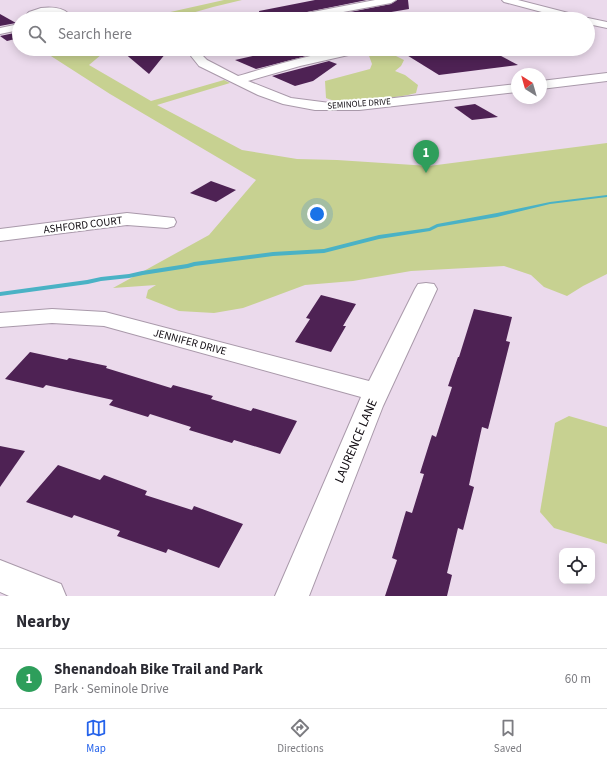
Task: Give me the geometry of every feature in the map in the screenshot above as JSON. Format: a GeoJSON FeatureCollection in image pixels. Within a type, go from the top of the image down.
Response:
{"type":"FeatureCollection","features":[{"type":"Feature","properties":{"kind":"street"},"geometry":{"type":"LineString","coordinates":[[321,12],[391,0]]}},
{"type":"Feature","properties":{"kind":"street"},"geometry":{"type":"LineString","coordinates":[[507,0],[553,12]]}},
{"type":"Feature","properties":{"kind":"street"},"geometry":{"type":"LineString","coordinates":[[41,12],[60,12]]}},
{"type":"Feature","properties":{"kind":"street"},"geometry":{"type":"LineString","coordinates":[[595,22],[607,25]]}},
{"type":"Feature","properties":{"kind":"street"},"geometry":{"type":"LineString","coordinates":[[0,31],[12,28]]}},
{"type":"Feature","properties":{"kind":"street","name":"SEMINOLE DRIVE"},"geometry":{"type":"LineString","coordinates":[[197,56],[200,61],[237,80],[287,101],[326,107],[359,106],[511,89]]}},
{"type":"Feature","properties":{"kind":"street"},"geometry":{"type":"LineString","coordinates":[[237,80],[298,63],[330,56]]}},
{"type":"Feature","properties":{"kind":"street"},"geometry":{"type":"LineString","coordinates":[[547,84],[607,77]]}},
{"type":"Feature","properties":{"kind":"street","name":"ASHFORD COURT"},"geometry":{"type":"LineString","coordinates":[[0,235],[127,219],[167,222]]}},
{"type":"Feature","properties":{"kind":"street","name":"LAURENCE LANE"},"geometry":{"type":"LineString","coordinates":[[292,596],[377,392],[426,289]]}},
{"type":"Feature","properties":{"kind":"street","name":"JENNIFER DRIVE"},"geometry":{"type":"LineString","coordinates":[[0,320],[61,315],[75,315],[104,319],[377,392]]}},
{"type":"Feature","properties":{"kind":"street"},"geometry":{"type":"LineString","coordinates":[[0,576],[49,596]]}},
{"type":"Feature","properties":{"kind":"green space"},"geometry":{"type":"Polygon","coordinates":[[[224,0],[242,0],[196,12],[170,12],[224,0]]]}},
{"type":"Feature","properties":{"kind":"green space"},"geometry":{"type":"Polygon","coordinates":[[[51,56],[100,56],[89,65],[151,101],[224,80],[230,83],[157,105],[242,150],[297,159],[429,166],[607,143],[607,274],[567,296],[544,287],[531,275],[504,266],[411,271],[353,281],[305,285],[243,308],[214,313],[179,311],[146,298],[148,290],[156,285],[113,288],[209,235],[256,180],[110,94],[51,56]]]}},
{"type":"Feature","properties":{"kind":"green space"},"geometry":{"type":"Polygon","coordinates":[[[369,56],[396,56],[404,60],[401,66],[395,71],[405,75],[418,85],[416,93],[377,100],[354,102],[334,101],[326,98],[325,81],[370,69],[372,64],[369,56]]]}},
{"type":"Feature","properties":{"kind":"green space"},"geometry":{"type":"Polygon","coordinates":[[[569,416],[607,427],[607,544],[554,528],[540,512],[555,423],[569,416]]]}},
{"type":"Feature","properties":{"kind":"building"},"geometry":{"type":"Polygon","coordinates":[[[315,0],[367,0],[307,12],[259,11],[315,0]]]}},
{"type":"Feature","properties":{"kind":"building"},"geometry":{"type":"Polygon","coordinates":[[[397,0],[408,0],[409,9],[391,12],[350,12],[391,4],[397,0]]]}},
{"type":"Feature","properties":{"kind":"building"},"geometry":{"type":"Polygon","coordinates":[[[0,14],[12,21],[12,24],[0,26],[0,14]]]}},
{"type":"Feature","properties":{"kind":"building"},"geometry":{"type":"Polygon","coordinates":[[[12,33],[12,40],[7,41],[0,36],[12,33]]]}},
{"type":"Feature","properties":{"kind":"building"},"geometry":{"type":"Polygon","coordinates":[[[128,56],[164,56],[149,74],[128,56]]]}},
{"type":"Feature","properties":{"kind":"building"},"geometry":{"type":"Polygon","coordinates":[[[253,56],[306,56],[256,69],[235,60],[253,56]]]}},
{"type":"Feature","properties":{"kind":"building"},"geometry":{"type":"Polygon","coordinates":[[[408,56],[501,56],[518,65],[439,75],[408,56]]]}},
{"type":"Feature","properties":{"kind":"building"},"geometry":{"type":"Polygon","coordinates":[[[329,61],[337,64],[313,81],[295,86],[272,76],[329,61]]]}},
{"type":"Feature","properties":{"kind":"building"},"geometry":{"type":"Polygon","coordinates":[[[475,104],[498,117],[472,120],[454,107],[475,104]]]}},
{"type":"Feature","properties":{"kind":"building"},"geometry":{"type":"Polygon","coordinates":[[[211,181],[236,190],[216,202],[190,193],[211,181]]]}},
{"type":"Feature","properties":{"kind":"building"},"geometry":{"type":"Polygon","coordinates":[[[321,295],[356,304],[343,326],[346,326],[331,352],[295,342],[310,319],[306,318],[321,295]]]}},
{"type":"Feature","properties":{"kind":"building"},"geometry":{"type":"Polygon","coordinates":[[[474,309],[512,317],[506,341],[510,342],[488,429],[482,427],[469,485],[474,487],[463,530],[458,528],[447,573],[452,575],[447,596],[385,596],[397,560],[392,558],[406,511],[412,513],[424,474],[420,473],[432,435],[436,437],[452,387],[448,386],[474,309]]]}},
{"type":"Feature","properties":{"kind":"building"},"geometry":{"type":"Polygon","coordinates":[[[30,352],[67,360],[69,358],[107,366],[106,368],[171,388],[173,385],[213,396],[211,399],[251,411],[253,408],[297,421],[280,454],[234,440],[232,443],[189,430],[191,427],[150,414],[148,417],[109,405],[113,400],[46,385],[43,388],[5,379],[30,352]]]}},
{"type":"Feature","properties":{"kind":"building"},"geometry":{"type":"Polygon","coordinates":[[[0,446],[25,451],[0,487],[0,446]]]}},
{"type":"Feature","properties":{"kind":"building"},"geometry":{"type":"Polygon","coordinates":[[[58,465],[100,480],[104,475],[147,491],[145,495],[192,510],[194,506],[243,524],[219,568],[168,549],[166,553],[117,536],[120,531],[74,515],[72,518],[26,502],[58,465]]]}},
{"type":"Feature","properties":{"kind":"waterway"},"geometry":{"type":"LineString","coordinates":[[0,294],[129,276],[194,264],[273,254],[324,251],[379,237],[430,229],[437,226],[550,203],[607,196]]}},
{"type":"Feature","properties":{"kind":"place","name":"Shenandoah Bike Trail and Park"},"geometry":{"type":"Point","coordinates":[426,173]}}]}
